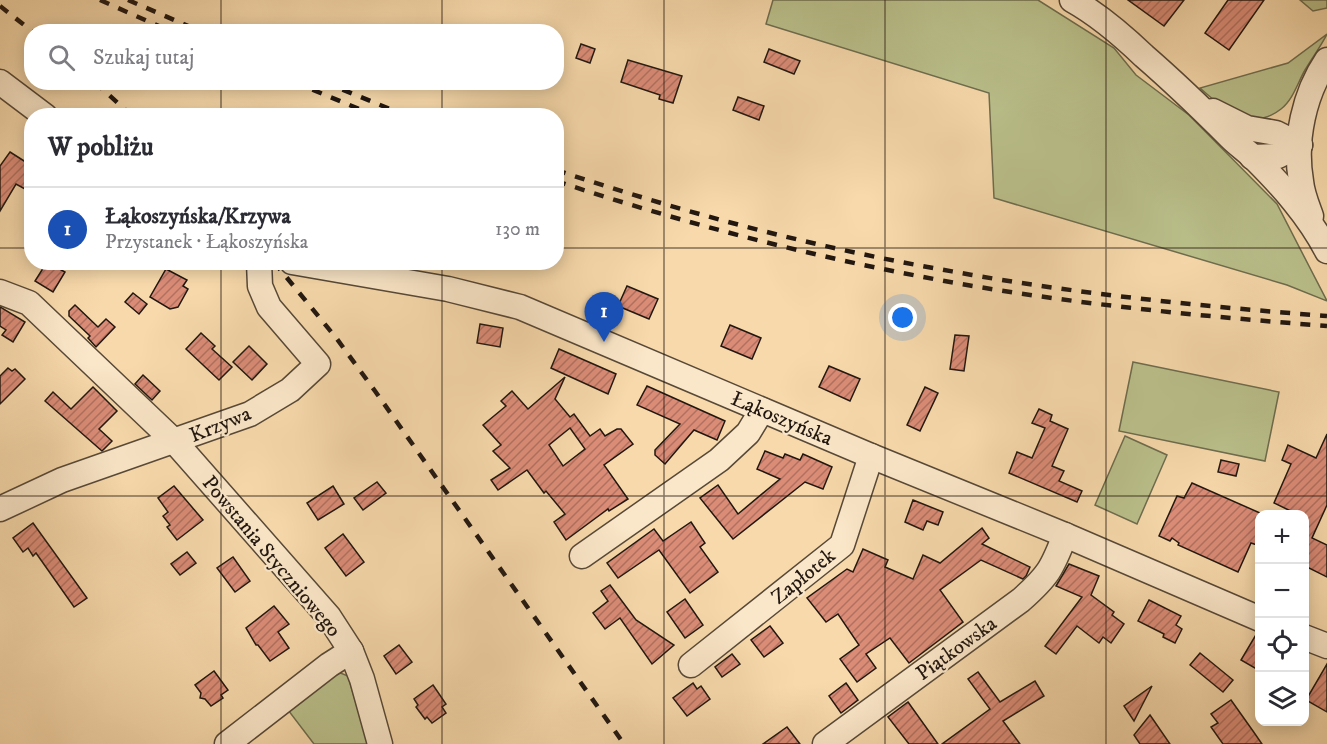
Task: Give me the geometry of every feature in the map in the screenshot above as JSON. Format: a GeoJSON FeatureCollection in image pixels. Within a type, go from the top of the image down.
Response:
{"type":"FeatureCollection","features":[{"type":"Feature","properties":{"kind":"street"},"geometry":{"type":"LineString","coordinates":[[1072,0],[1105,21],[1187,94],[1236,144],[1252,157],[1281,187],[1314,227],[1327,251]]}},
{"type":"Feature","properties":{"kind":"street"},"geometry":{"type":"LineString","coordinates":[[1314,227],[1301,183],[1300,145],[1306,106],[1312,86],[1327,60]]}},
{"type":"Feature","properties":{"kind":"street"},"geometry":{"type":"LineString","coordinates":[[0,82],[34,108]]}},
{"type":"Feature","properties":{"kind":"street"},"geometry":{"type":"LineString","coordinates":[[1187,94],[1222,117],[1247,128],[1276,133],[1300,145]]}},
{"type":"Feature","properties":{"kind":"street"},"geometry":{"type":"LineString","coordinates":[[1247,128],[1268,125],[1306,106]]}},
{"type":"Feature","properties":{"kind":"street"},"geometry":{"type":"LineString","coordinates":[[1252,157],[1278,156],[1300,145]]}},
{"type":"Feature","properties":{"kind":"street","name":"Krzywa"},"geometry":{"type":"LineString","coordinates":[[0,509],[62,480],[250,414],[290,390],[318,364],[269,307],[260,286],[260,270]]}},
{"type":"Feature","properties":{"kind":"street","name":"Łąkoszyńska"},"geometry":{"type":"LineString","coordinates":[[340,270],[448,288],[520,307],[1258,618]]}},
{"type":"Feature","properties":{"kind":"street","name":"Powstania Styczniowego"},"geometry":{"type":"LineString","coordinates":[[0,292],[29,303],[175,442],[329,617],[351,651],[362,679],[380,744]]}},
{"type":"Feature","properties":{"kind":"street"},"geometry":{"type":"LineString","coordinates":[[582,556],[719,460],[748,433],[762,410]]}},
{"type":"Feature","properties":{"kind":"street","name":"Zapłotek"},"geometry":{"type":"LineString","coordinates":[[691,665],[842,545],[871,456]]}},
{"type":"Feature","properties":{"kind":"street","name":"Piątkowska"},"geometry":{"type":"LineString","coordinates":[[825,744],[1022,600],[1045,579],[1057,558],[1065,535]]}},
{"type":"Feature","properties":{"kind":"street"},"geometry":{"type":"LineString","coordinates":[[1309,639],[1327,646]]}},
{"type":"Feature","properties":{"kind":"street"},"geometry":{"type":"LineString","coordinates":[[227,744],[329,665],[351,651]]}},
{"type":"Feature","properties":{"kind":"green space"},"geometry":{"type":"Polygon","coordinates":[[[773,0],[1038,0],[1114,48],[1136,75],[1189,115],[1277,204],[1327,301],[1287,285],[994,198],[989,93],[766,24],[773,0]]]}},
{"type":"Feature","properties":{"kind":"green space"},"geometry":{"type":"Polygon","coordinates":[[[1300,0],[1327,0],[1327,8],[1313,11],[1300,0]]]}},
{"type":"Feature","properties":{"kind":"green space"},"geometry":{"type":"Polygon","coordinates":[[[1327,34],[1289,101],[1270,116],[1259,119],[1238,115],[1227,110],[1200,88],[1288,63],[1327,34]]]}},
{"type":"Feature","properties":{"kind":"green space"},"geometry":{"type":"Polygon","coordinates":[[[1133,362],[1279,392],[1265,461],[1119,431],[1133,362]]]}},
{"type":"Feature","properties":{"kind":"green space"},"geometry":{"type":"Polygon","coordinates":[[[1125,436],[1167,455],[1137,524],[1095,505],[1125,436]]]}},
{"type":"Feature","properties":{"kind":"green space"},"geometry":{"type":"Polygon","coordinates":[[[338,672],[348,676],[368,744],[314,744],[288,710],[338,672]]]}},
{"type":"Feature","properties":{"kind":"building"},"geometry":{"type":"Polygon","coordinates":[[[1128,0],[1184,0],[1164,26],[1128,0]]]}},
{"type":"Feature","properties":{"kind":"building"},"geometry":{"type":"Polygon","coordinates":[[[1228,0],[1264,0],[1229,50],[1205,33],[1228,0]]]}},
{"type":"Feature","properties":{"kind":"building"},"geometry":{"type":"Polygon","coordinates":[[[581,44],[595,49],[590,63],[576,58],[581,44]]]}},
{"type":"Feature","properties":{"kind":"building"},"geometry":{"type":"Polygon","coordinates":[[[769,49],[800,61],[794,74],[764,62],[769,49]]]}},
{"type":"Feature","properties":{"kind":"building"},"geometry":{"type":"Polygon","coordinates":[[[628,60],[682,76],[673,103],[659,99],[660,95],[621,82],[628,60]]]}},
{"type":"Feature","properties":{"kind":"building"},"geometry":{"type":"Polygon","coordinates":[[[738,97],[764,106],[759,120],[733,110],[738,97]]]}},
{"type":"Feature","properties":{"kind":"building"},"geometry":{"type":"Polygon","coordinates":[[[10,152],[24,161],[24,188],[16,184],[0,211],[0,166],[10,152]]]}},
{"type":"Feature","properties":{"kind":"building"},"geometry":{"type":"Polygon","coordinates":[[[42,270],[65,272],[53,292],[35,281],[42,270]]]}},
{"type":"Feature","properties":{"kind":"building"},"geometry":{"type":"Polygon","coordinates":[[[165,270],[187,280],[183,286],[188,289],[178,307],[170,309],[150,297],[165,270]]]}},
{"type":"Feature","properties":{"kind":"building"},"geometry":{"type":"Polygon","coordinates":[[[627,286],[658,299],[649,319],[618,306],[627,286]]]}},
{"type":"Feature","properties":{"kind":"building"},"geometry":{"type":"Polygon","coordinates":[[[133,293],[147,304],[139,314],[125,302],[133,293]]]}},
{"type":"Feature","properties":{"kind":"building"},"geometry":{"type":"Polygon","coordinates":[[[75,305],[98,327],[106,319],[115,327],[96,347],[88,338],[90,336],[69,316],[69,311],[75,305]]]}},
{"type":"Feature","properties":{"kind":"building"},"geometry":{"type":"Polygon","coordinates":[[[0,307],[25,322],[13,342],[2,335],[6,330],[0,326],[0,307]]]}},
{"type":"Feature","properties":{"kind":"building"},"geometry":{"type":"Polygon","coordinates":[[[480,324],[503,328],[500,347],[477,343],[480,324]]]}},
{"type":"Feature","properties":{"kind":"building"},"geometry":{"type":"Polygon","coordinates":[[[730,325],[761,338],[752,359],[721,346],[730,325]]]}},
{"type":"Feature","properties":{"kind":"building"},"geometry":{"type":"Polygon","coordinates":[[[201,333],[215,346],[212,349],[232,367],[219,380],[186,349],[201,333]]]}},
{"type":"Feature","properties":{"kind":"building"},"geometry":{"type":"Polygon","coordinates":[[[955,335],[969,336],[964,371],[950,369],[955,335]]]}},
{"type":"Feature","properties":{"kind":"building"},"geometry":{"type":"Polygon","coordinates":[[[249,346],[267,364],[252,380],[233,362],[249,346]]]}},
{"type":"Feature","properties":{"kind":"building"},"geometry":{"type":"Polygon","coordinates":[[[559,349],[616,374],[608,394],[551,368],[559,349]]]}},
{"type":"Feature","properties":{"kind":"building"},"geometry":{"type":"Polygon","coordinates":[[[829,366],[860,379],[850,401],[819,387],[829,366]]]}},
{"type":"Feature","properties":{"kind":"building"},"geometry":{"type":"Polygon","coordinates":[[[8,368],[12,371],[15,369],[25,379],[0,404],[0,376],[8,368]]]}},
{"type":"Feature","properties":{"kind":"building"},"geometry":{"type":"Polygon","coordinates":[[[143,375],[160,391],[152,400],[135,384],[143,375]]]}},
{"type":"Feature","properties":{"kind":"building"},"geometry":{"type":"Polygon","coordinates":[[[565,377],[555,399],[570,417],[574,414],[590,436],[600,429],[605,436],[621,429],[633,444],[604,465],[628,499],[609,511],[608,509],[566,540],[554,522],[565,514],[546,491],[544,493],[527,470],[498,490],[491,480],[510,468],[493,451],[501,445],[483,425],[506,406],[501,401],[512,391],[528,409],[565,377]],[[570,428],[549,445],[563,466],[585,449],[570,428]]]}},
{"type":"Feature","properties":{"kind":"building"},"geometry":{"type":"Polygon","coordinates":[[[647,386],[725,421],[717,440],[694,430],[665,464],[655,455],[655,450],[680,424],[637,405],[647,386]]]}},
{"type":"Feature","properties":{"kind":"building"},"geometry":{"type":"Polygon","coordinates":[[[93,387],[117,411],[99,429],[112,441],[102,451],[45,401],[53,392],[71,409],[93,387]]]}},
{"type":"Feature","properties":{"kind":"building"},"geometry":{"type":"Polygon","coordinates":[[[925,387],[938,393],[920,431],[907,425],[925,387]]]}},
{"type":"Feature","properties":{"kind":"building"},"geometry":{"type":"Polygon","coordinates":[[[1039,409],[1052,415],[1050,421],[1068,429],[1052,466],[1064,471],[1059,481],[1082,491],[1077,502],[1009,473],[1017,452],[1032,458],[1045,428],[1032,423],[1039,409]]]}},
{"type":"Feature","properties":{"kind":"building"},"geometry":{"type":"Polygon","coordinates":[[[1327,434],[1327,505],[1312,538],[1327,545],[1327,577],[1309,568],[1309,510],[1289,510],[1274,503],[1291,464],[1282,460],[1288,445],[1316,458],[1327,434]]]}},
{"type":"Feature","properties":{"kind":"building"},"geometry":{"type":"Polygon","coordinates":[[[765,451],[783,458],[785,454],[800,460],[803,454],[832,467],[823,489],[805,482],[733,539],[700,498],[718,485],[738,514],[780,479],[757,469],[765,451]]]}},
{"type":"Feature","properties":{"kind":"building"},"geometry":{"type":"Polygon","coordinates":[[[1221,460],[1239,464],[1236,476],[1218,472],[1221,460]]]}},
{"type":"Feature","properties":{"kind":"building"},"geometry":{"type":"Polygon","coordinates":[[[377,482],[386,493],[363,510],[354,498],[377,482]]]}},
{"type":"Feature","properties":{"kind":"building"},"geometry":{"type":"Polygon","coordinates":[[[1192,483],[1255,511],[1255,544],[1251,543],[1238,572],[1178,545],[1179,543],[1172,538],[1170,541],[1159,536],[1177,496],[1184,498],[1192,483]]]}},
{"type":"Feature","properties":{"kind":"building"},"geometry":{"type":"Polygon","coordinates":[[[174,486],[203,520],[177,540],[167,527],[170,525],[163,516],[168,512],[158,498],[174,486]]]}},
{"type":"Feature","properties":{"kind":"building"},"geometry":{"type":"Polygon","coordinates":[[[333,486],[344,504],[318,520],[307,503],[333,486]]]}},
{"type":"Feature","properties":{"kind":"building"},"geometry":{"type":"Polygon","coordinates":[[[913,500],[943,512],[938,525],[927,521],[923,530],[905,522],[913,500]]]}},
{"type":"Feature","properties":{"kind":"building"},"geometry":{"type":"Polygon","coordinates":[[[691,522],[705,543],[700,547],[718,572],[690,593],[659,550],[618,578],[607,563],[654,529],[663,541],[691,522]]]}},
{"type":"Feature","properties":{"kind":"building"},"geometry":{"type":"Polygon","coordinates":[[[33,523],[87,598],[74,607],[36,553],[33,556],[28,548],[23,552],[13,538],[33,523]]]}},
{"type":"Feature","properties":{"kind":"building"},"geometry":{"type":"Polygon","coordinates":[[[982,528],[989,538],[982,544],[1030,567],[1026,576],[1023,579],[981,560],[940,590],[963,622],[909,663],[890,638],[866,654],[876,668],[857,682],[840,659],[859,645],[838,614],[826,622],[807,598],[847,569],[853,572],[863,549],[888,560],[885,567],[913,579],[923,555],[940,563],[982,528]]]}},
{"type":"Feature","properties":{"kind":"building"},"geometry":{"type":"Polygon","coordinates":[[[343,534],[364,562],[346,576],[325,548],[343,534]]]}},
{"type":"Feature","properties":{"kind":"building"},"geometry":{"type":"Polygon","coordinates":[[[187,552],[196,563],[180,575],[171,564],[187,552]]]}},
{"type":"Feature","properties":{"kind":"building"},"geometry":{"type":"Polygon","coordinates":[[[233,557],[250,581],[235,592],[217,568],[233,557]]]}},
{"type":"Feature","properties":{"kind":"building"},"geometry":{"type":"Polygon","coordinates":[[[1069,564],[1099,576],[1091,595],[1114,612],[1112,615],[1124,624],[1111,643],[1103,637],[1099,643],[1077,626],[1056,654],[1045,646],[1082,597],[1056,586],[1069,564]]]}},
{"type":"Feature","properties":{"kind":"building"},"geometry":{"type":"Polygon","coordinates":[[[610,585],[636,620],[674,645],[652,664],[620,618],[605,629],[593,613],[608,601],[601,591],[610,585]]]}},
{"type":"Feature","properties":{"kind":"building"},"geometry":{"type":"Polygon","coordinates":[[[685,599],[703,625],[685,638],[667,612],[685,599]]]}},
{"type":"Feature","properties":{"kind":"building"},"geometry":{"type":"Polygon","coordinates":[[[1149,600],[1181,616],[1176,625],[1182,629],[1175,643],[1163,637],[1164,634],[1138,621],[1149,600]]]}},
{"type":"Feature","properties":{"kind":"building"},"geometry":{"type":"Polygon","coordinates":[[[274,606],[289,624],[278,632],[289,648],[270,661],[256,645],[246,628],[274,606]]]}},
{"type":"Feature","properties":{"kind":"building"},"geometry":{"type":"Polygon","coordinates":[[[770,626],[783,643],[764,657],[751,640],[770,626]]]}},
{"type":"Feature","properties":{"kind":"building"},"geometry":{"type":"Polygon","coordinates":[[[1255,636],[1255,668],[1241,660],[1255,636]]]}},
{"type":"Feature","properties":{"kind":"building"},"geometry":{"type":"Polygon","coordinates":[[[399,645],[412,662],[396,674],[384,656],[399,645]]]}},
{"type":"Feature","properties":{"kind":"building"},"geometry":{"type":"Polygon","coordinates":[[[1200,653],[1233,680],[1223,692],[1190,665],[1200,653]]]}},
{"type":"Feature","properties":{"kind":"building"},"geometry":{"type":"Polygon","coordinates":[[[732,654],[740,664],[722,677],[715,667],[732,654]]]}},
{"type":"Feature","properties":{"kind":"building"},"geometry":{"type":"Polygon","coordinates":[[[1327,664],[1327,712],[1309,702],[1309,695],[1327,664]]]}},
{"type":"Feature","properties":{"kind":"building"},"geometry":{"type":"Polygon","coordinates":[[[214,671],[228,690],[221,695],[223,698],[211,706],[205,699],[200,698],[201,693],[195,685],[214,671]]]}},
{"type":"Feature","properties":{"kind":"building"},"geometry":{"type":"Polygon","coordinates":[[[978,672],[1000,702],[1035,681],[1044,696],[1003,721],[1020,744],[942,744],[990,709],[968,679],[978,672]]]}},
{"type":"Feature","properties":{"kind":"building"},"geometry":{"type":"Polygon","coordinates":[[[693,683],[697,689],[701,686],[710,699],[687,716],[673,698],[693,683]]]}},
{"type":"Feature","properties":{"kind":"building"},"geometry":{"type":"Polygon","coordinates":[[[846,683],[858,700],[841,713],[829,696],[846,683]]]}},
{"type":"Feature","properties":{"kind":"building"},"geometry":{"type":"Polygon","coordinates":[[[433,685],[446,704],[442,707],[446,713],[432,723],[427,717],[425,719],[416,707],[418,705],[414,699],[433,685]]]}},
{"type":"Feature","properties":{"kind":"building"},"geometry":{"type":"Polygon","coordinates":[[[1152,686],[1134,721],[1124,706],[1152,686]]]}},
{"type":"Feature","properties":{"kind":"building"},"geometry":{"type":"Polygon","coordinates":[[[1231,700],[1262,744],[1223,744],[1211,727],[1218,723],[1211,714],[1231,700]]]}},
{"type":"Feature","properties":{"kind":"building"},"geometry":{"type":"Polygon","coordinates":[[[908,702],[938,744],[909,744],[888,717],[908,702]]]}},
{"type":"Feature","properties":{"kind":"building"},"geometry":{"type":"Polygon","coordinates":[[[1150,715],[1170,744],[1140,744],[1134,735],[1150,715]]]}},
{"type":"Feature","properties":{"kind":"building"},"geometry":{"type":"Polygon","coordinates":[[[787,727],[800,744],[763,744],[787,727]]]}},
{"type":"Feature","properties":{"kind":"railway"},"geometry":{"type":"LineString","coordinates":[[100,0],[154,24]]}},
{"type":"Feature","properties":{"kind":"railway"},"geometry":{"type":"LineString","coordinates":[[128,0],[184,24]]}},
{"type":"Feature","properties":{"kind":"railway"},"geometry":{"type":"LineString","coordinates":[[0,6],[24,25]]}},
{"type":"Feature","properties":{"kind":"railway"},"geometry":{"type":"LineString","coordinates":[[104,90],[123,108]]}},
{"type":"Feature","properties":{"kind":"railway"},"geometry":{"type":"LineString","coordinates":[[313,90],[357,108]]}},
{"type":"Feature","properties":{"kind":"railway"},"geometry":{"type":"LineString","coordinates":[[344,90],[387,108]]}},
{"type":"Feature","properties":{"kind":"railway"},"geometry":{"type":"LineString","coordinates":[[564,173],[746,227],[890,260],[987,278],[1084,292],[1327,316]]}},
{"type":"Feature","properties":{"kind":"railway"},"geometry":{"type":"LineString","coordinates":[[564,184],[661,214],[766,242],[925,277],[1022,294],[1109,305],[1327,326]]}},
{"type":"Feature","properties":{"kind":"railway"},"geometry":{"type":"LineString","coordinates":[[281,270],[337,339],[375,391],[624,744]]}},
{"type":"Feature","properties":{"kind":"place","name":"Łąkoszyńska/Krzywa"},"geometry":{"type":"Point","coordinates":[604,342]}}]}
